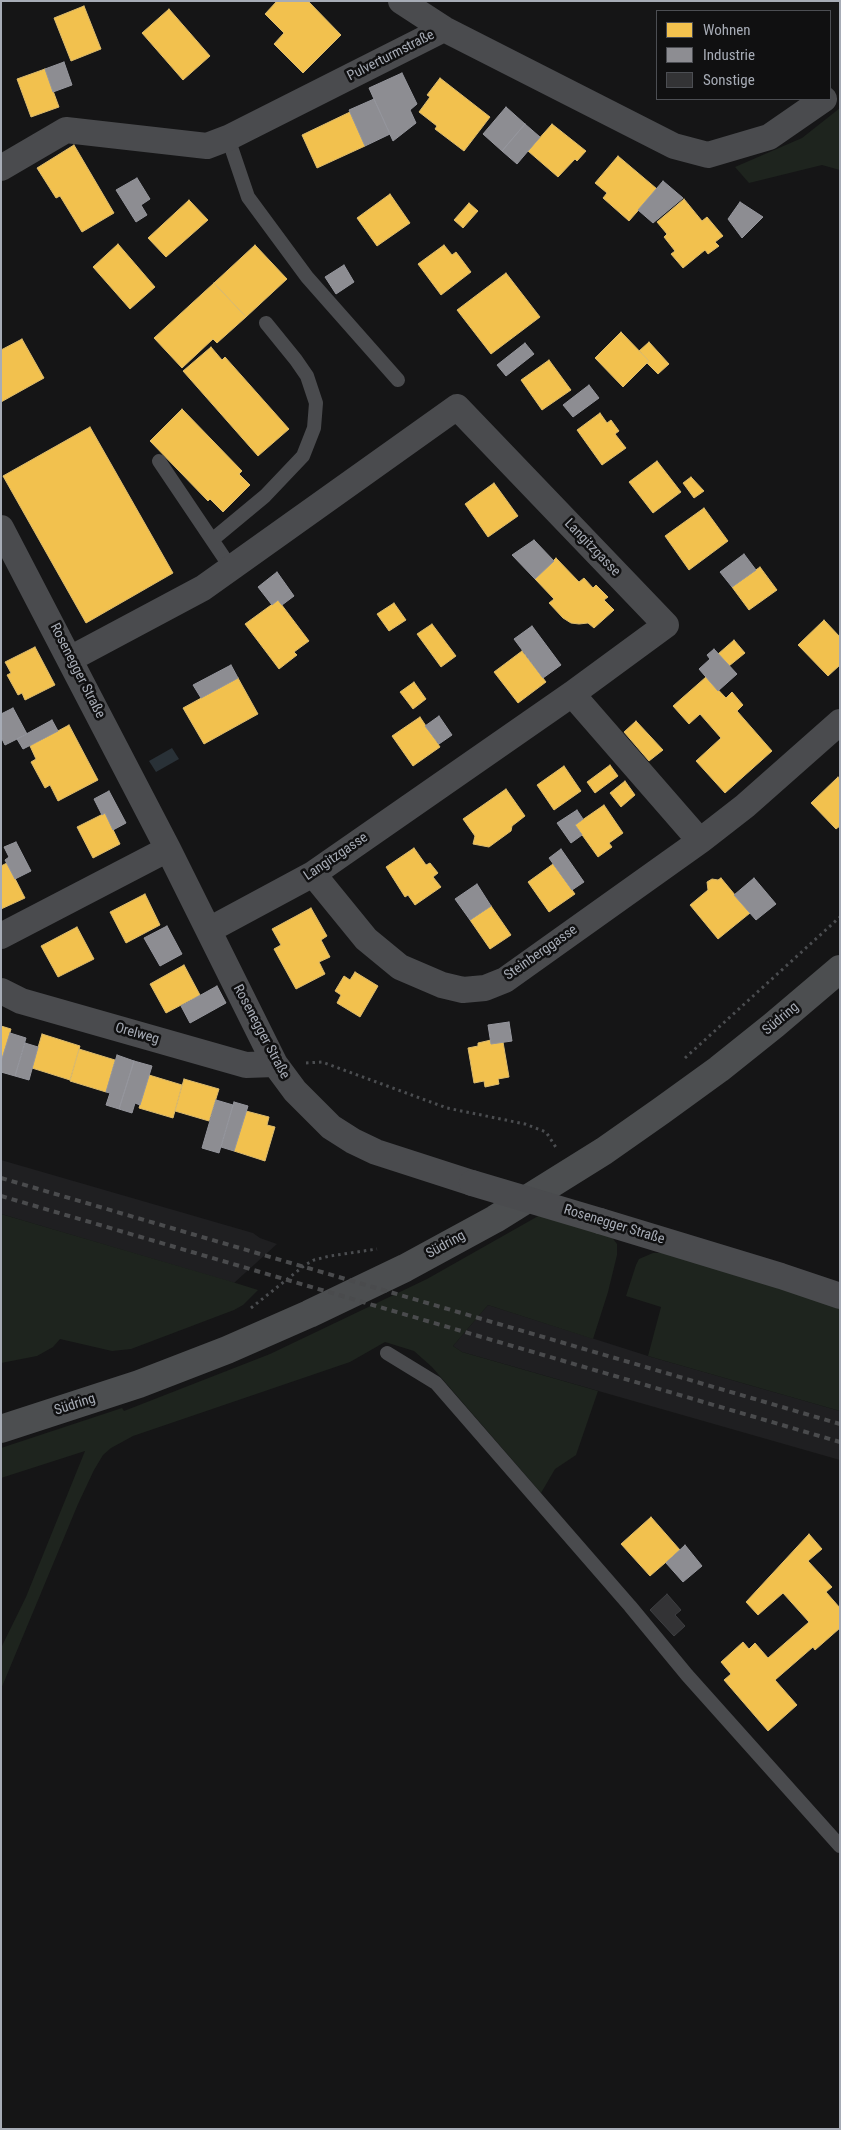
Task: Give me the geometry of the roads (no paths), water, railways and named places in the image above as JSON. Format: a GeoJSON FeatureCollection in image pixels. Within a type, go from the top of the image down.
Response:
{"type":"FeatureCollection","features":[{"type":"Feature","properties":{"kind":"main road","name":"Südring"},"geometry":{"type":"LineString","coordinates":[[1,1429],[139,1384],[227,1350],[309,1314],[405,1268],[495,1219],[604,1151],[676,1100],[774,1025],[840,968]]}},
{"type":"Feature","properties":{"kind":"street"},"geometry":{"type":"LineString","coordinates":[[401,1],[444,29]]}},
{"type":"Feature","properties":{"kind":"street","name":"Pulverturmstraße"},"geometry":{"type":"LineString","coordinates":[[1,168],[66,130],[207,146],[228,138],[444,29],[674,146],[708,155],[769,137],[823,100]]}},
{"type":"Feature","properties":{"kind":"street","name":"Langitzgasse"},"geometry":{"type":"LineString","coordinates":[[70,659],[203,588],[457,407],[666,625],[572,694],[313,874],[209,930]]}},
{"type":"Feature","properties":{"kind":"street","name":"Rosenegger Straße"},"geometry":{"type":"LineString","coordinates":[[1,528],[168,849],[275,1064],[312,1111],[331,1127],[353,1141],[383,1154],[772,1273],[840,1296]]}},
{"type":"Feature","properties":{"kind":"street"},"geometry":{"type":"LineString","coordinates":[[572,694],[700,842]]}},
{"type":"Feature","properties":{"kind":"street","name":"Steinberggasse"},"geometry":{"type":"LineString","coordinates":[[313,874],[366,939],[400,967],[449,987],[462,990],[485,988],[505,980],[700,842],[745,806],[840,722]]}},
{"type":"Feature","properties":{"kind":"street"},"geometry":{"type":"LineString","coordinates":[[1,936],[168,849]]}},
{"type":"Feature","properties":{"kind":"street","name":"Orelweg"},"geometry":{"type":"LineString","coordinates":[[1,991],[21,1001],[246,1065],[275,1064]]}},
{"type":"Feature","properties":{"kind":"lane"},"geometry":{"type":"LineString","coordinates":[[228,138],[248,197],[306,277],[398,380]]}},
{"type":"Feature","properties":{"kind":"lane"},"geometry":{"type":"LineString","coordinates":[[212,540],[265,496],[303,456],[314,428],[316,403],[307,376],[266,323]]}},
{"type":"Feature","properties":{"kind":"lane"},"geometry":{"type":"LineString","coordinates":[[159,461],[231,568]]}},
{"type":"Feature","properties":{"kind":"lane"},"geometry":{"type":"LineString","coordinates":[[387,1353],[436,1384],[687,1674],[840,1846]]}},
{"type":"Feature","properties":{"kind":"railway"},"geometry":{"type":"LineString","coordinates":[[1,1178],[840,1424]]}},
{"type":"Feature","properties":{"kind":"railway"},"geometry":{"type":"LineString","coordinates":[[1,1196],[840,1442]]}}]}
